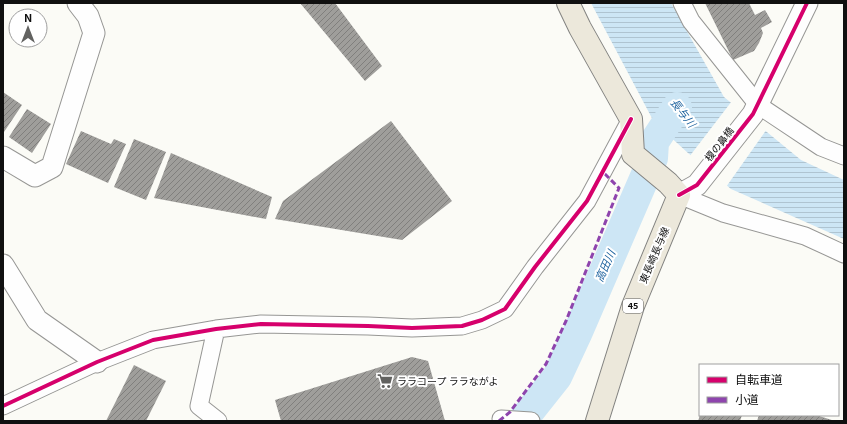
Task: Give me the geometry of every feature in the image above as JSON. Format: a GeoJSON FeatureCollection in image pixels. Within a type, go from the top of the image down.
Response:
{"type":"FeatureCollection","features":[{"type":"Feature","properties":{"kind":"main road"},"geometry":{"type":"LineString","coordinates":[[568,3],[580,28],[631,119],[632,154],[681,188]]}},
{"type":"Feature","properties":{"kind":"main road","name":"東長崎長与線"},"geometry":{"type":"LineString","coordinates":[[596,421],[633,306],[681,188]]}},
{"type":"Feature","properties":{"kind":"street"},"geometry":{"type":"LineString","coordinates":[[3,157],[35,176],[52,167],[94,33],[88,16],[78,3]]}},
{"type":"Feature","properties":{"kind":"street"},"geometry":{"type":"LineString","coordinates":[[682,3],[692,21],[755,110],[821,147],[844,156]]}},
{"type":"Feature","properties":{"kind":"street","name":"榎の鼻橋"},"geometry":{"type":"LineString","coordinates":[[681,188],[755,110],[807,3]]}},
{"type":"Feature","properties":{"kind":"street"},"geometry":{"type":"LineString","coordinates":[[3,406],[97,362],[153,340],[216,329],[261,324],[412,328],[462,326],[482,320],[505,309],[535,267],[587,201],[631,119]]}},
{"type":"Feature","properties":{"kind":"street"},"geometry":{"type":"LineString","coordinates":[[681,188],[723,213],[805,236],[844,254]]}},
{"type":"Feature","properties":{"kind":"street"},"geometry":{"type":"LineString","coordinates":[[3,265],[37,320],[97,362]]}},
{"type":"Feature","properties":{"kind":"street"},"geometry":{"type":"LineString","coordinates":[[216,329],[199,406],[218,421]]}},
{"type":"Feature","properties":{"kind":"street"},"geometry":{"type":"LineString","coordinates":[[502,419],[531,421]]}},
{"type":"Feature","properties":{"kind":"water","name":"長与川"},"geometry":{"type":"Polygon","coordinates":[[[591,3],[671,3],[724,97],[801,160],[844,180],[844,239],[731,189],[654,122],[591,3]]]}},
{"type":"Feature","properties":{"kind":"pier"},"geometry":{"type":"Polygon","coordinates":[[[732,101],[767,129],[726,187],[689,157],[732,101]]]}},
{"type":"Feature","properties":{"kind":"building"},"geometry":{"type":"Polygon","coordinates":[[[300,3],[335,3],[382,66],[365,81],[300,3]]]}},
{"type":"Feature","properties":{"kind":"building"},"geometry":{"type":"Polygon","coordinates":[[[705,3],[749,3],[755,15],[765,10],[772,22],[761,28],[763,33],[754,51],[733,60],[705,3]]]}},
{"type":"Feature","properties":{"kind":"building"},"geometry":{"type":"Polygon","coordinates":[[[3,92],[22,105],[4,132],[3,131],[3,92]]]}},
{"type":"Feature","properties":{"kind":"building"},"geometry":{"type":"Polygon","coordinates":[[[27,109],[51,124],[32,153],[9,137],[27,109]]]}},
{"type":"Feature","properties":{"kind":"building"},"geometry":{"type":"Polygon","coordinates":[[[391,121],[452,201],[402,240],[275,219],[283,201],[391,121]]]}},
{"type":"Feature","properties":{"kind":"building"},"geometry":{"type":"Polygon","coordinates":[[[81,131],[111,144],[114,139],[126,144],[108,183],[66,164],[81,131]]]}},
{"type":"Feature","properties":{"kind":"building"},"geometry":{"type":"Polygon","coordinates":[[[134,139],[166,152],[146,200],[114,187],[134,139]]]}},
{"type":"Feature","properties":{"kind":"building"},"geometry":{"type":"Polygon","coordinates":[[[171,153],[272,197],[266,219],[154,198],[171,153]]]}},
{"type":"Feature","properties":{"kind":"building","name":"ララコープ ララながよ"},"geometry":{"type":"Polygon","coordinates":[[[412,357],[428,361],[445,421],[281,421],[275,400],[412,357]]]}},
{"type":"Feature","properties":{"kind":"building"},"geometry":{"type":"Polygon","coordinates":[[[134,365],[166,381],[146,421],[106,421],[134,365]]]}},
{"type":"Feature","properties":{"kind":"building"},"geometry":{"type":"Polygon","coordinates":[[[700,416],[742,416],[740,421],[698,421],[700,416]]]}},
{"type":"Feature","properties":{"kind":"building"},"geometry":{"type":"Polygon","coordinates":[[[759,416],[819,416],[835,421],[757,421],[759,416]]]}},
{"type":"Feature","properties":{"kind":"waterway","name":"高田川"},"geometry":{"type":"LineString","coordinates":[[522,421],[557,377],[653,158],[654,142],[677,107]]}},
{"type":"Feature","properties":{"kind":"marked path"},"geometry":{"type":"LineString","coordinates":[[499,421],[510,412],[546,364],[566,321],[619,188],[603,172]]}},
{"type":"Feature","properties":{"kind":"cycle path"},"geometry":{"type":"LineString","coordinates":[[679,195],[697,185],[753,114],[807,3]]}},
{"type":"Feature","properties":{"kind":"cycle path"},"geometry":{"type":"LineString","coordinates":[[3,406],[97,362],[153,340],[216,329],[261,324],[412,328],[462,326],[482,320],[505,309],[535,267],[587,201],[631,119]]}},
{"type":"Feature","properties":{"kind":"place","name":"ララコープ ララながよ"},"geometry":{"type":"Point","coordinates":[385,381]}}]}
